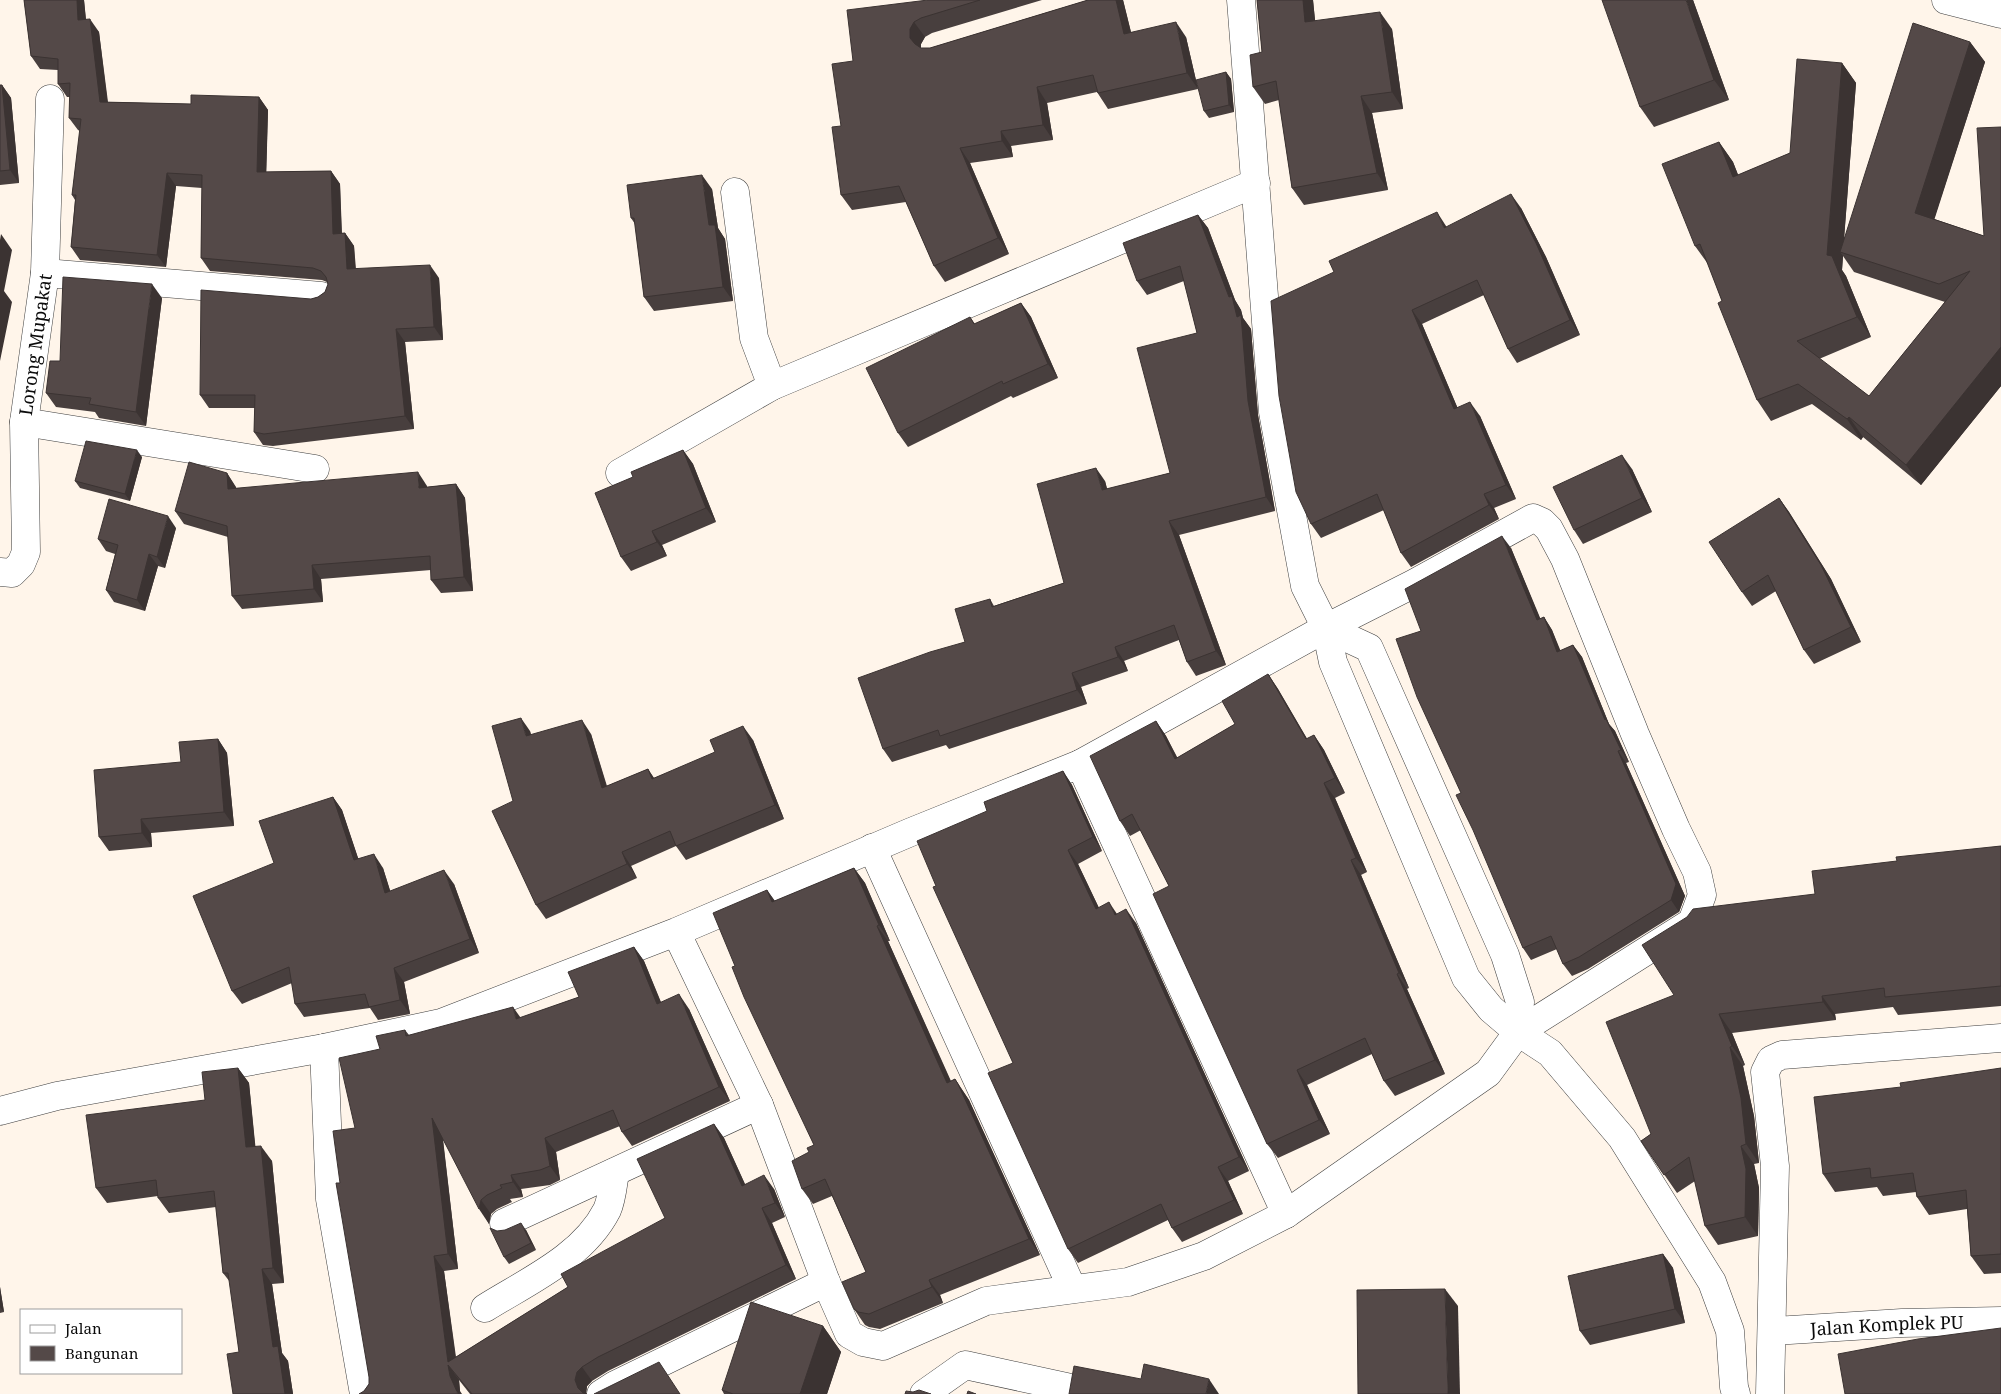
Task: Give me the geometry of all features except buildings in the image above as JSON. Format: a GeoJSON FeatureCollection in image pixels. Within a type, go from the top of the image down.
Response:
{"type":"FeatureCollection","features":[{"type":"Feature","properties":{"kind":"street"},"geometry":{"type":"LineString","coordinates":[[1241,0],[1274,421],[1305,586],[1326,628],[1334,662],[1466,978],[1491,1009],[1518,1032],[1550,1053],[1622,1138],[1712,1282],[1730,1331],[1736,1394]]}},
{"type":"Feature","properties":{"kind":"street"},"geometry":{"type":"LineString","coordinates":[[1946,0],[2001,14]]}},
{"type":"Feature","properties":{"kind":"street","name":"Lorong Mupakat"},"geometry":{"type":"LineString","coordinates":[[0,572],[12,573],[22,564],[26,552],[24,422],[45,273],[50,99]]}},
{"type":"Feature","properties":{"kind":"street"},"geometry":{"type":"LineString","coordinates":[[620,473],[772,386],[1256,182]]}},
{"type":"Feature","properties":{"kind":"street"},"geometry":{"type":"LineString","coordinates":[[736,192],[754,338],[772,386]]}},
{"type":"Feature","properties":{"kind":"street"},"geometry":{"type":"LineString","coordinates":[[45,273],[321,296]]}},
{"type":"Feature","properties":{"kind":"street"},"geometry":{"type":"LineString","coordinates":[[24,422],[315,469]]}},
{"type":"Feature","properties":{"kind":"street"},"geometry":{"type":"LineString","coordinates":[[0,1111],[57,1096],[324,1048],[441,1023],[676,932],[872,848],[1080,764],[1326,628],[1413,584],[1532,518],[1542,522],[1549,529],[1565,559],[1643,751],[1676,829],[1697,872],[1702,896],[1692,922],[1518,1032],[1488,1073],[1286,1214],[1195,1259],[1128,1282],[986,1301],[883,1346],[863,1342],[849,1334],[826,1282],[760,1105],[676,932]]}},
{"type":"Feature","properties":{"kind":"street"},"geometry":{"type":"LineString","coordinates":[[1326,628],[1369,648],[1505,955],[1520,1002],[1518,1032]]}},
{"type":"Feature","properties":{"kind":"street"},"geometry":{"type":"LineString","coordinates":[[1080,764],[1286,1214]]}},
{"type":"Feature","properties":{"kind":"street"},"geometry":{"type":"LineString","coordinates":[[872,848],[1072,1288]]}},
{"type":"Feature","properties":{"kind":"street"},"geometry":{"type":"LineString","coordinates":[[1770,1394],[1773,1331],[1775,1166],[1765,1072],[1771,1060],[1782,1055],[2001,1038]]}},
{"type":"Feature","properties":{"kind":"street"},"geometry":{"type":"LineString","coordinates":[[324,1048],[330,1198],[364,1394]]}},
{"type":"Feature","properties":{"kind":"street"},"geometry":{"type":"LineString","coordinates":[[504,1223],[760,1105]]}},
{"type":"Feature","properties":{"kind":"street"},"geometry":{"type":"LineString","coordinates":[[485,1308],[561,1260],[590,1236],[608,1208],[615,1172]]}},
{"type":"Feature","properties":{"kind":"street"},"geometry":{"type":"LineString","coordinates":[[601,1394],[615,1385],[826,1282]]}},
{"type":"Feature","properties":{"kind":"street","name":"Jalan Komplek PU"},"geometry":{"type":"LineString","coordinates":[[1773,1331],[1902,1323],[2001,1321]]}},
{"type":"Feature","properties":{"kind":"street"},"geometry":{"type":"LineString","coordinates":[[924,1394],[965,1365],[1066,1387],[1064,1394]]}}]}
